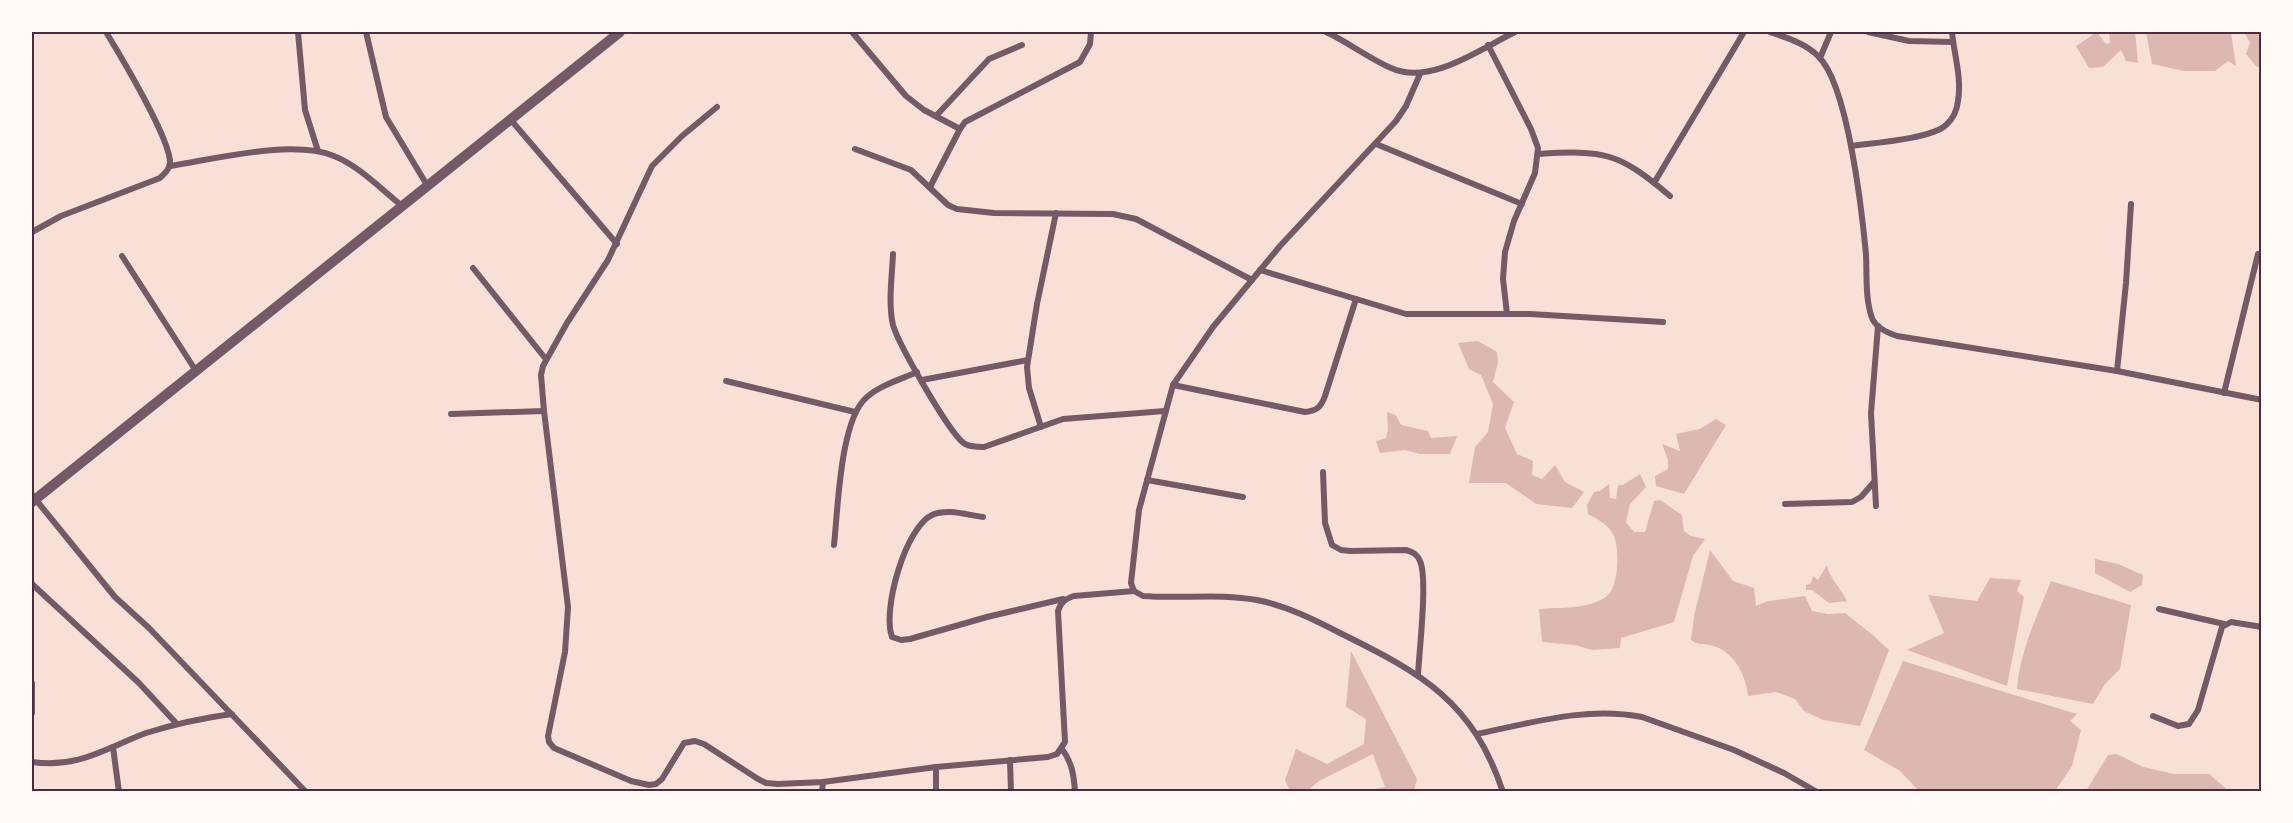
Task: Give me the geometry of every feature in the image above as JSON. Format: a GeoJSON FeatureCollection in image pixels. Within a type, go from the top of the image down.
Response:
{"type":"FeatureCollection","features":[{"type":"Feature","properties":{"kind":"street"},"geometry":{"type":"LineString","coordinates":[[106,32],[150,113],[165,145],[170,166]]}},
{"type":"Feature","properties":{"kind":"street"},"geometry":{"type":"LineString","coordinates":[[298,32],[305,110],[318,152]]}},
{"type":"Feature","properties":{"kind":"street"},"geometry":{"type":"LineString","coordinates":[[366,32],[386,117],[427,184]]}},
{"type":"Feature","properties":{"kind":"street"},"geometry":{"type":"LineString","coordinates":[[306,792],[149,628],[115,597],[33,499],[620,32]]}},
{"type":"Feature","properties":{"kind":"street"},"geometry":{"type":"LineString","coordinates":[[852,32],[906,96],[960,129]]}},
{"type":"Feature","properties":{"kind":"street"},"geometry":{"type":"LineString","coordinates":[[930,187],[960,129],[976,116],[1080,62],[1086,55],[1091,32]]}},
{"type":"Feature","properties":{"kind":"street"},"geometry":{"type":"LineString","coordinates":[[1326,32],[1389,68],[1406,74],[1419,74],[1440,69],[1515,32]]}},
{"type":"Feature","properties":{"kind":"street"},"geometry":{"type":"LineString","coordinates":[[1654,183],[1744,32]]}},
{"type":"Feature","properties":{"kind":"street"},"geometry":{"type":"LineString","coordinates":[[1770,32],[1783,34],[1793,39],[1820,58],[1835,86],[1851,146],[1870,308],[1878,326],[1897,336],[2116,371],[2262,400]]}},
{"type":"Feature","properties":{"kind":"street"},"geometry":{"type":"LineString","coordinates":[[1820,58],[1831,32]]}},
{"type":"Feature","properties":{"kind":"street"},"geometry":{"type":"LineString","coordinates":[[1868,32],[1909,40],[1953,42]]}},
{"type":"Feature","properties":{"kind":"street"},"geometry":{"type":"LineString","coordinates":[[1851,146],[1932,133],[1946,126],[1954,116],[1959,100],[1959,75],[1952,32]]}},
{"type":"Feature","properties":{"kind":"street"},"geometry":{"type":"LineString","coordinates":[[936,116],[989,59],[1022,45]]}},
{"type":"Feature","properties":{"kind":"street"},"geometry":{"type":"LineString","coordinates":[[1488,45],[1531,129],[1538,154],[1535,173],[1514,221],[1505,252],[1503,279],[1507,314]]}},
{"type":"Feature","properties":{"kind":"street"},"geometry":{"type":"LineString","coordinates":[[1134,591],[1131,583],[1134,543],[1147,480],[1173,385],[1214,327],[1260,270],[1376,144],[1406,106],[1419,74]]}},
{"type":"Feature","properties":{"kind":"street"},"geometry":{"type":"LineString","coordinates":[[717,107],[682,136],[652,166],[617,244],[546,358],[541,375],[568,608],[567,636],[548,736],[549,742],[554,748],[631,781],[649,785],[656,784],[662,779],[684,744],[695,741],[704,744],[766,783],[823,782],[936,767],[1048,757],[1057,754],[1065,742],[1058,611],[1061,603],[1067,598]]}},
{"type":"Feature","properties":{"kind":"street"},"geometry":{"type":"LineString","coordinates":[[510,119],[617,244]]}},
{"type":"Feature","properties":{"kind":"street"},"geometry":{"type":"LineString","coordinates":[[1376,144],[1522,204]]}},
{"type":"Feature","properties":{"kind":"street"},"geometry":{"type":"LineString","coordinates":[[32,232],[61,216],[160,178],[170,166],[295,149],[334,156],[354,166],[401,205]]}},
{"type":"Feature","properties":{"kind":"street"},"geometry":{"type":"LineString","coordinates":[[855,149],[903,165],[948,205],[957,209],[994,213],[1113,214],[1136,219],[1252,280]]}},
{"type":"Feature","properties":{"kind":"street"},"geometry":{"type":"LineString","coordinates":[[1538,154],[1587,152],[1612,157],[1640,171],[1670,196]]}},
{"type":"Feature","properties":{"kind":"street"},"geometry":{"type":"LineString","coordinates":[[2116,371],[2126,283],[2131,204]]}},
{"type":"Feature","properties":{"kind":"street"},"geometry":{"type":"LineString","coordinates":[[1041,427],[1029,388],[1028,360],[1056,213]]}},
{"type":"Feature","properties":{"kind":"street"},"geometry":{"type":"LineString","coordinates":[[2224,393],[2258,254]]}},
{"type":"Feature","properties":{"kind":"street"},"geometry":{"type":"LineString","coordinates":[[893,255],[892,320],[896,334],[951,427],[964,443],[972,447],[984,447],[1063,419],[1165,411]]}},
{"type":"Feature","properties":{"kind":"street"},"geometry":{"type":"LineString","coordinates":[[122,256],[196,371]]}},
{"type":"Feature","properties":{"kind":"street"},"geometry":{"type":"LineString","coordinates":[[473,268],[546,358]]}},
{"type":"Feature","properties":{"kind":"street"},"geometry":{"type":"LineString","coordinates":[[1260,270],[1396,311],[1418,315],[1593,316],[1663,322]]}},
{"type":"Feature","properties":{"kind":"street"},"geometry":{"type":"LineString","coordinates":[[1173,385],[1294,410],[1314,411],[1321,405],[1325,396],[1356,299]]}},
{"type":"Feature","properties":{"kind":"street"},"geometry":{"type":"LineString","coordinates":[[1876,506],[1871,413],[1878,326]]}},
{"type":"Feature","properties":{"kind":"street"},"geometry":{"type":"LineString","coordinates":[[922,380],[1028,360]]}},
{"type":"Feature","properties":{"kind":"street"},"geometry":{"type":"LineString","coordinates":[[834,545],[847,435],[855,412],[868,395],[917,372]]}},
{"type":"Feature","properties":{"kind":"street"},"geometry":{"type":"LineString","coordinates":[[726,381],[855,412]]}},
{"type":"Feature","properties":{"kind":"street"},"geometry":{"type":"LineString","coordinates":[[451,414],[544,411]]}},
{"type":"Feature","properties":{"kind":"street"},"geometry":{"type":"LineString","coordinates":[[1323,472],[1325,523],[1332,545],[1341,550],[1350,551],[1406,550],[1414,552],[1420,558],[1422,611],[1418,675]]}},
{"type":"Feature","properties":{"kind":"street"},"geometry":{"type":"LineString","coordinates":[[1147,480],[1243,497]]}},
{"type":"Feature","properties":{"kind":"street"},"geometry":{"type":"LineString","coordinates":[[1785,504],[1852,502],[1861,497],[1875,481]]}},
{"type":"Feature","properties":{"kind":"street"},"geometry":{"type":"LineString","coordinates":[[983,517],[942,512],[925,520],[915,530],[909,541],[896,584],[889,629],[892,637],[901,640],[910,639],[987,617],[1067,598],[1134,591],[1143,596],[1223,597],[1274,604],[1332,629],[1395,661],[1418,675],[1451,701],[1487,749],[1503,792]]}},
{"type":"Feature","properties":{"kind":"street"},"geometry":{"type":"LineString","coordinates":[[32,584],[139,683],[176,723]]}},
{"type":"Feature","properties":{"kind":"street"},"geometry":{"type":"LineString","coordinates":[[2159,609],[2224,624],[2231,622],[2262,627]]}},
{"type":"Feature","properties":{"kind":"street"},"geometry":{"type":"LineString","coordinates":[[2153,716],[2185,726],[2194,718],[2217,640],[2224,624]]}},
{"type":"Feature","properties":{"kind":"street"},"geometry":{"type":"LineString","coordinates":[[32,683],[32,713]]}},
{"type":"Feature","properties":{"kind":"street"},"geometry":{"type":"LineString","coordinates":[[32,762],[46,764],[76,762],[176,723],[232,714]]}},
{"type":"Feature","properties":{"kind":"street"},"geometry":{"type":"LineString","coordinates":[[1477,734],[1575,715],[1627,714],[1642,717],[1734,750],[1784,773],[1817,792]]}},
{"type":"Feature","properties":{"kind":"street"},"geometry":{"type":"LineString","coordinates":[[113,747],[119,792]]}},
{"type":"Feature","properties":{"kind":"street"},"geometry":{"type":"LineString","coordinates":[[1062,749],[1072,769],[1075,792]]}},
{"type":"Feature","properties":{"kind":"street"},"geometry":{"type":"LineString","coordinates":[[1010,760],[1011,792]]}},
{"type":"Feature","properties":{"kind":"street"},"geometry":{"type":"LineString","coordinates":[[936,767],[936,792]]}},
{"type":"Feature","properties":{"kind":"street"},"geometry":{"type":"LineString","coordinates":[[822,792],[823,782]]}},
{"type":"Feature","properties":{"kind":"shaded area"},"geometry":{"type":"Polygon","coordinates":[[[2097,32],[2106,44],[2110,43],[2109,32],[2135,32],[2138,63],[2126,61],[2121,50],[2103,67],[2089,68],[2076,46],[2097,32]]]}},
{"type":"Feature","properties":{"kind":"shaded area"},"geometry":{"type":"Polygon","coordinates":[[[2146,32],[2231,32],[2236,66],[2228,61],[2215,71],[2184,71],[2152,64],[2146,32]]]}},
{"type":"Feature","properties":{"kind":"shaded area"},"geometry":{"type":"Polygon","coordinates":[[[2244,32],[2261,32],[2261,65],[2257,67],[2246,54],[2250,43],[2244,32]]]}},
{"type":"Feature","properties":{"kind":"shaded area"},"geometry":{"type":"Polygon","coordinates":[[[1478,341],[1497,352],[1498,362],[1493,382],[1514,402],[1505,428],[1517,454],[1533,461],[1532,475],[1542,479],[1555,465],[1565,482],[1584,492],[1572,508],[1536,504],[1506,483],[1469,483],[1475,447],[1488,432],[1493,404],[1481,375],[1469,369],[1458,343],[1478,341]]]}},
{"type":"Feature","properties":{"kind":"shaded area"},"geometry":{"type":"Polygon","coordinates":[[[1387,412],[1396,415],[1401,425],[1428,431],[1431,438],[1457,436],[1450,454],[1420,454],[1405,450],[1380,453],[1376,441],[1386,438],[1387,412]]]}},
{"type":"Feature","properties":{"kind":"shaded area"},"geometry":{"type":"Polygon","coordinates":[[[1716,419],[1726,425],[1684,494],[1656,486],[1655,476],[1668,469],[1668,460],[1662,444],[1680,451],[1676,434],[1700,429],[1716,419]]]}},
{"type":"Feature","properties":{"kind":"shaded area"},"geometry":{"type":"Polygon","coordinates":[[[1640,474],[1646,487],[1630,504],[1626,522],[1634,532],[1645,532],[1654,501],[1660,500],[1682,515],[1684,531],[1691,536],[1705,539],[1693,556],[1674,622],[1621,638],[1620,648],[1592,650],[1575,645],[1542,642],[1539,609],[1592,604],[1607,596],[1611,591],[1617,566],[1615,540],[1609,528],[1588,514],[1587,505],[1594,492],[1600,491],[1609,484],[1610,498],[1616,499],[1618,485],[1623,485],[1640,474]]]}},
{"type":"Feature","properties":{"kind":"shaded area"},"geometry":{"type":"Polygon","coordinates":[[[1710,550],[1733,581],[1754,588],[1756,606],[1768,601],[1805,596],[1812,611],[1828,614],[1845,613],[1889,650],[1860,726],[1823,720],[1804,711],[1795,699],[1776,692],[1748,696],[1742,673],[1728,654],[1714,646],[1691,640],[1694,616],[1710,550]]]}},
{"type":"Feature","properties":{"kind":"shaded area"},"geometry":{"type":"Polygon","coordinates":[[[2095,559],[2118,564],[2143,575],[2142,585],[2130,592],[2095,573],[2095,559]]]}},
{"type":"Feature","properties":{"kind":"shaded area"},"geometry":{"type":"Polygon","coordinates":[[[1827,565],[1847,601],[1829,603],[1812,590],[1806,590],[1806,585],[1811,583],[1813,576],[1818,580],[1827,565]]]}},
{"type":"Feature","properties":{"kind":"shaded area"},"geometry":{"type":"Polygon","coordinates":[[[1990,578],[2021,580],[2017,591],[2024,597],[2007,686],[1907,650],[1944,633],[1928,595],[1977,601],[1990,578]]]}},
{"type":"Feature","properties":{"kind":"shaded area"},"geometry":{"type":"Polygon","coordinates":[[[2051,581],[2131,605],[2120,669],[2105,684],[2093,704],[2017,689],[2025,647],[2051,581]]]}},
{"type":"Feature","properties":{"kind":"shaded area"},"geometry":{"type":"Polygon","coordinates":[[[1351,651],[1417,779],[1414,791],[1365,791],[1385,787],[1373,754],[1319,781],[1307,791],[1290,791],[1285,780],[1296,749],[1327,764],[1364,744],[1366,719],[1346,707],[1351,651]]]}},
{"type":"Feature","properties":{"kind":"shaded area"},"geometry":{"type":"Polygon","coordinates":[[[1903,661],[2077,714],[2070,721],[2081,730],[2072,766],[2055,791],[1919,791],[1900,771],[1864,750],[1903,661]]]}},
{"type":"Feature","properties":{"kind":"shaded area"},"geometry":{"type":"Polygon","coordinates":[[[2117,754],[2143,767],[2174,774],[2209,774],[2229,791],[2086,791],[2108,755],[2117,754]]]}}]}
